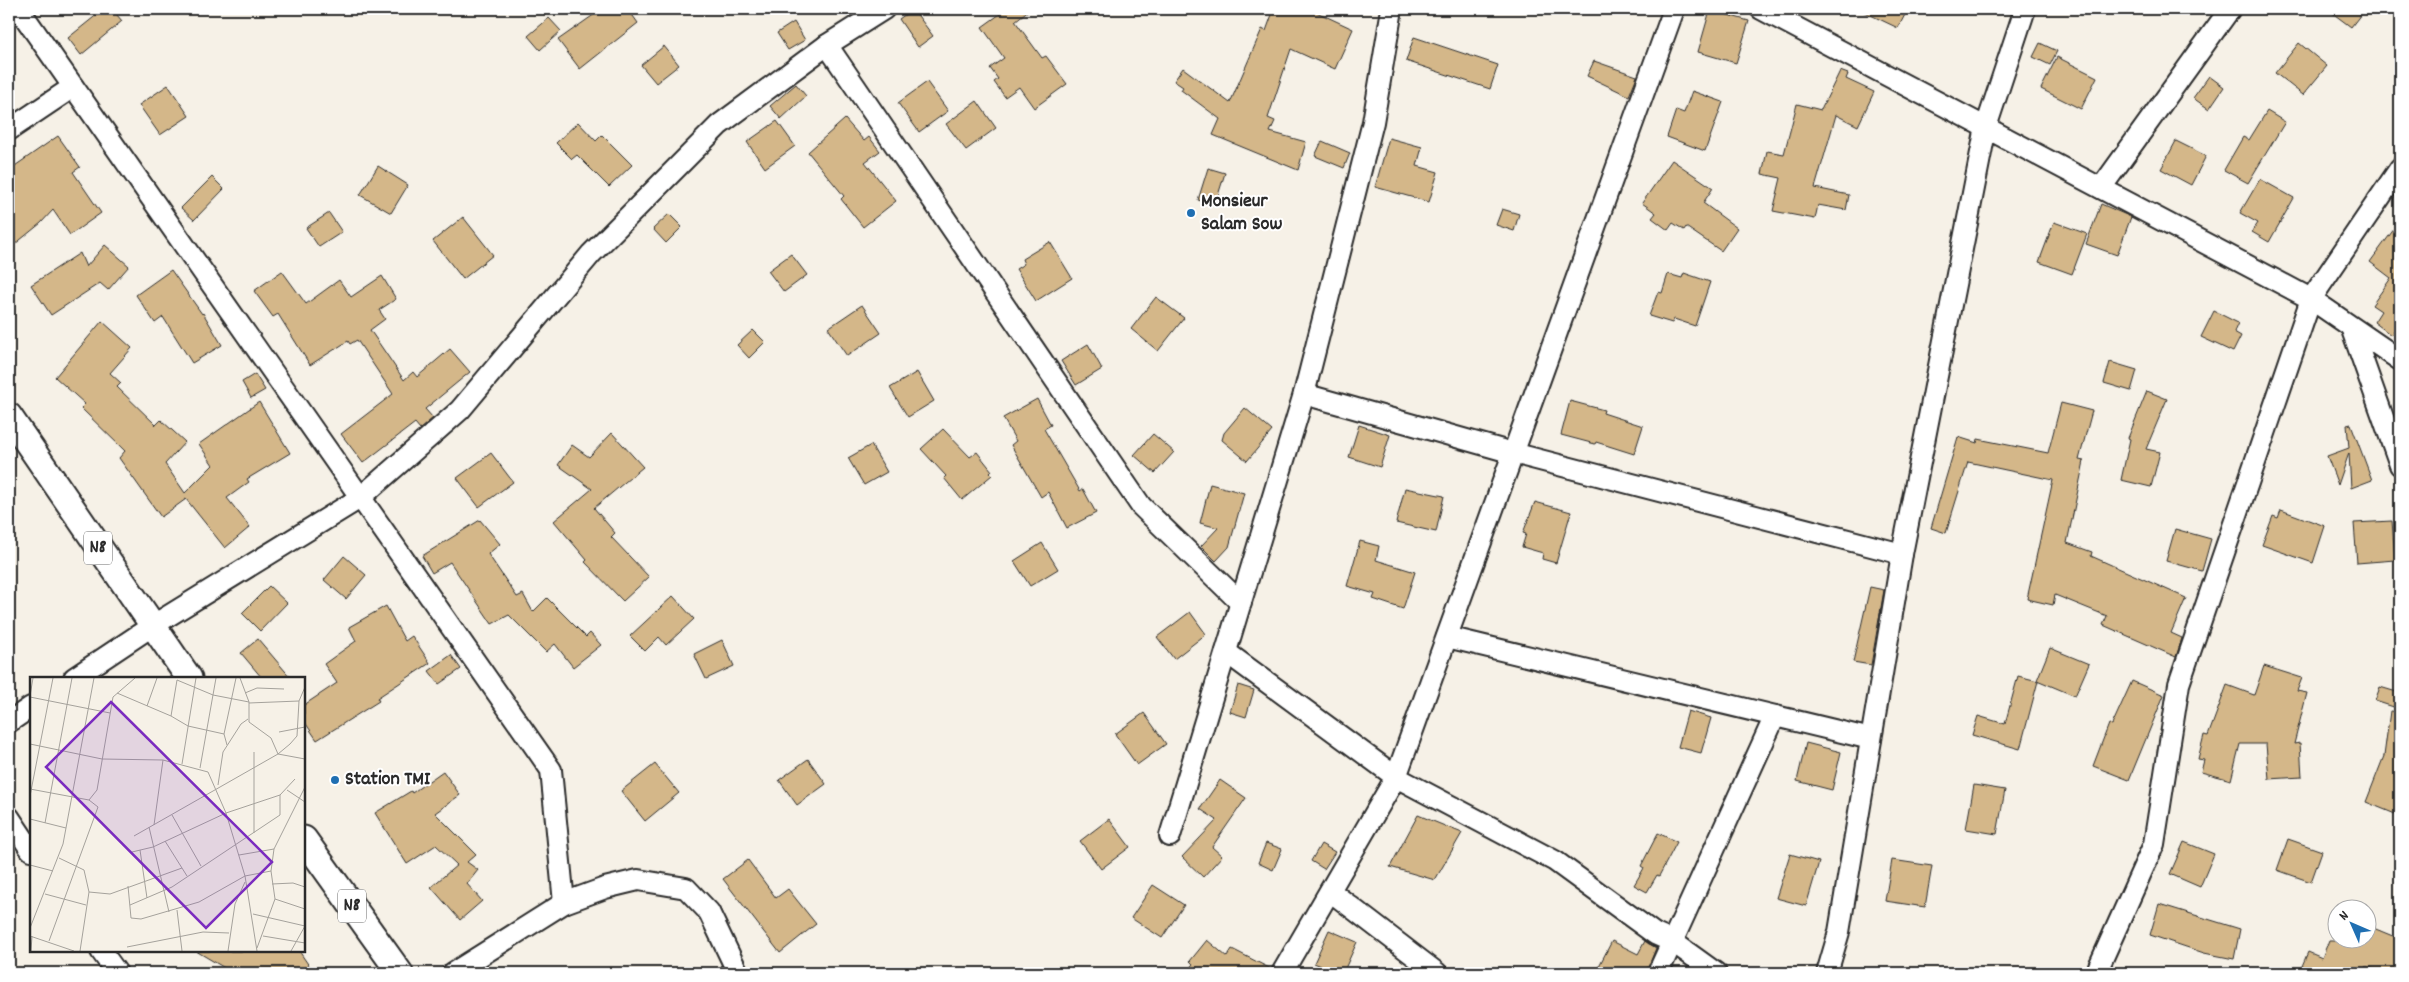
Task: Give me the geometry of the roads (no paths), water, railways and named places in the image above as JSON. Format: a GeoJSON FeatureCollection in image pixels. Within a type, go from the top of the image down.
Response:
{"type":"FeatureCollection","features":[{"type":"Feature","properties":{"kind":"main road","name":"N8"},"geometry":{"type":"LineString","coordinates":[[9,416],[188,677]]}},
{"type":"Feature","properties":{"kind":"main road","name":"N8"},"geometry":{"type":"LineString","coordinates":[[305,839],[400,973]]}},
{"type":"Feature","properties":{"kind":"street"},"geometry":{"type":"LineString","coordinates":[[19,9],[551,770],[564,903]]}},
{"type":"Feature","properties":{"kind":"street"},"geometry":{"type":"LineString","coordinates":[[76,677],[152,626],[360,498],[460,410],[591,254],[719,125],[828,45],[884,9]]}},
{"type":"Feature","properties":{"kind":"street"},"geometry":{"type":"LineString","coordinates":[[1170,836],[1304,394],[1374,122],[1392,9]]}},
{"type":"Feature","properties":{"kind":"street"},"geometry":{"type":"LineString","coordinates":[[1282,973],[1396,777],[1674,9]]}},
{"type":"Feature","properties":{"kind":"street"},"geometry":{"type":"LineString","coordinates":[[1761,9],[2311,299],[2400,360]]}},
{"type":"Feature","properties":{"kind":"street"},"geometry":{"type":"LineString","coordinates":[[1827,973],[1839,932],[1902,554],[1986,127],[2025,9]]}},
{"type":"Feature","properties":{"kind":"street"},"geometry":{"type":"LineString","coordinates":[[2101,188],[2230,9]]}},
{"type":"Feature","properties":{"kind":"street"},"geometry":{"type":"LineString","coordinates":[[828,45],[1141,506],[1241,603]]}},
{"type":"Feature","properties":{"kind":"street"},"geometry":{"type":"LineString","coordinates":[[9,130],[74,87]]}},
{"type":"Feature","properties":{"kind":"street"},"geometry":{"type":"LineString","coordinates":[[2096,973],[2154,844],[2179,684],[2311,299],[2400,168]]}},
{"type":"Feature","properties":{"kind":"street"},"geometry":{"type":"LineString","coordinates":[[2351,327],[2400,465]]}},
{"type":"Feature","properties":{"kind":"street"},"geometry":{"type":"LineString","coordinates":[[1304,394],[1513,453],[1902,554]]}},
{"type":"Feature","properties":{"kind":"street"},"geometry":{"type":"LineString","coordinates":[[1446,637],[1871,739]]}},
{"type":"Feature","properties":{"kind":"street"},"geometry":{"type":"LineString","coordinates":[[1226,652],[1396,777],[1555,861],[1655,934],[1673,942],[1716,973]]}},
{"type":"Feature","properties":{"kind":"street"},"geometry":{"type":"LineString","coordinates":[[9,722],[30,708]]}},
{"type":"Feature","properties":{"kind":"street"},"geometry":{"type":"LineString","coordinates":[[1658,973],[1775,716]]}},
{"type":"Feature","properties":{"kind":"street"},"geometry":{"type":"LineString","coordinates":[[9,817],[30,848]]}},
{"type":"Feature","properties":{"kind":"street"},"geometry":{"type":"LineString","coordinates":[[453,973],[564,903],[605,888],[638,880],[686,888],[709,912],[738,973]]}},
{"type":"Feature","properties":{"kind":"street"},"geometry":{"type":"LineString","coordinates":[[1330,891],[1436,973]]}},
{"type":"Feature","properties":{"kind":"street"},"geometry":{"type":"LineString","coordinates":[[102,952],[117,973]]}},
{"type":"Feature","properties":{"kind":"place","name":"Monsieur Salam Sow"},"geometry":{"type":"Point","coordinates":[1191,213]}},
{"type":"Feature","properties":{"kind":"place","name":"Station TMI"},"geometry":{"type":"Point","coordinates":[335,780]}}]}
